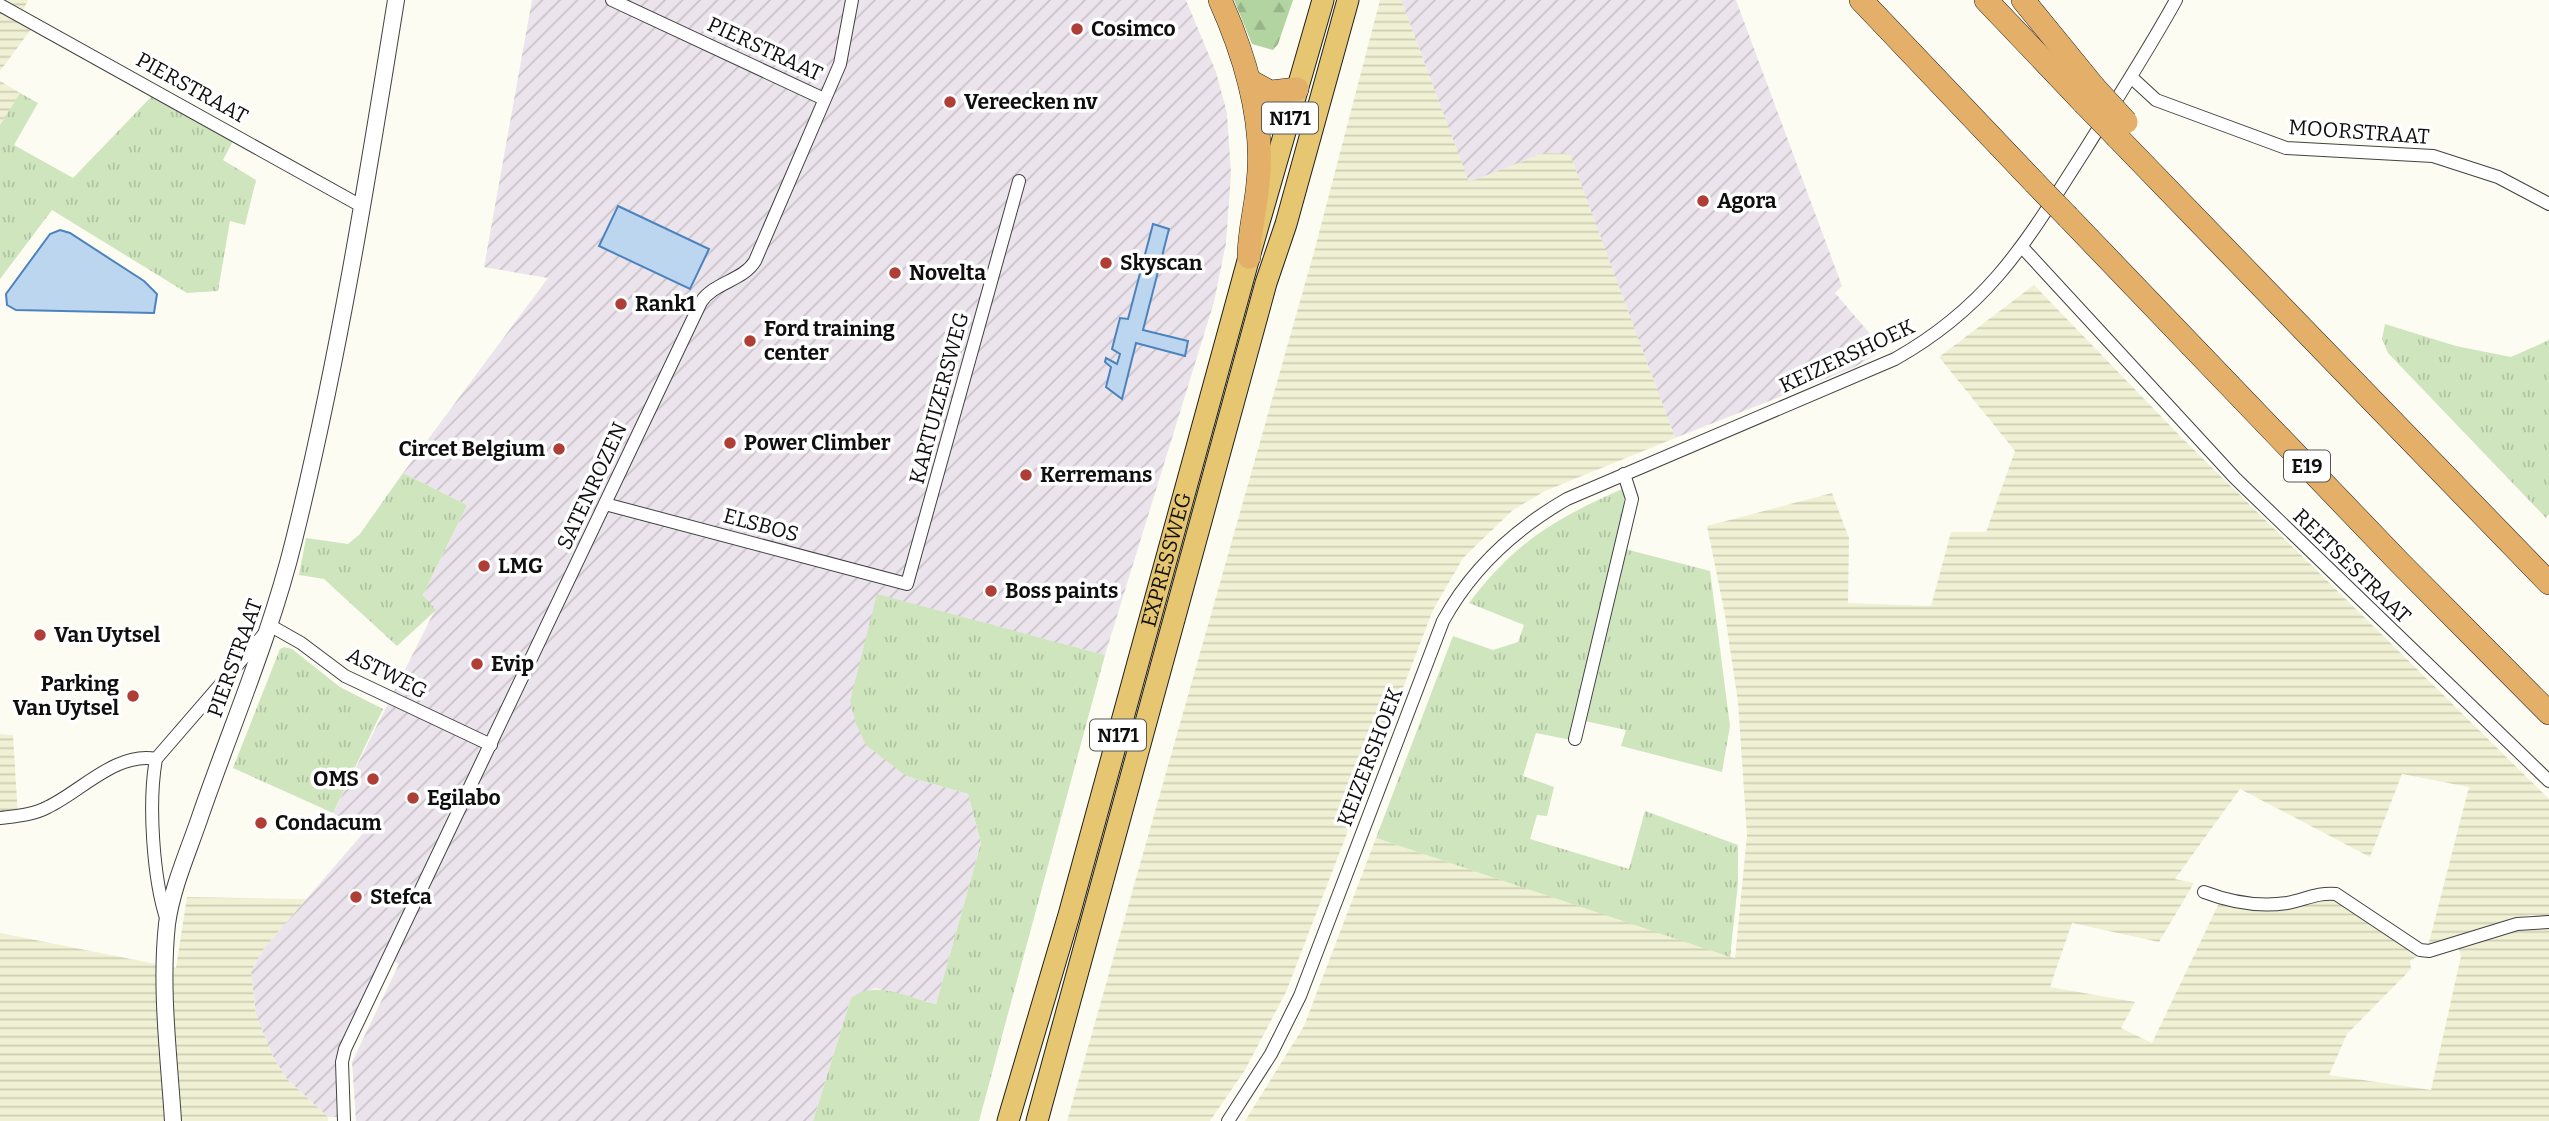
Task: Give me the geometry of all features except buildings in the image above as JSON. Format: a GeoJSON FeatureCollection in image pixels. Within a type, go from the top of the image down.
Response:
{"type":"FeatureCollection","features":[{"type":"Feature","properties":{"kind":"highway"},"geometry":{"type":"LineString","coordinates":[[1220,0],[1250,81],[1258,149],[1258,182],[1249,234],[1249,257]]}},
{"type":"Feature","properties":{"kind":"highway","name":"EXPRESSWEG"},"geometry":{"type":"LineString","coordinates":[[1008,1121],[1069,915],[1249,257],[1323,0]]}},
{"type":"Feature","properties":{"kind":"highway","name":"EXPRESSWEG"},"geometry":{"type":"LineString","coordinates":[[1037,1121],[1262,296],[1348,0]]}},
{"type":"Feature","properties":{"kind":"highway","name":"E19"},"geometry":{"type":"LineString","coordinates":[[1861,0],[2390,553],[2549,712]]}},
{"type":"Feature","properties":{"kind":"highway"},"geometry":{"type":"LineString","coordinates":[[1986,0],[2089,95],[2121,130],[2141,164],[2549,583]]}},
{"type":"Feature","properties":{"kind":"highway"},"geometry":{"type":"LineString","coordinates":[[2023,0],[2089,95]]}},
{"type":"Feature","properties":{"kind":"highway"},"geometry":{"type":"LineString","coordinates":[[1250,81],[1270,92],[1297,89],[1329,71]]}},
{"type":"Feature","properties":{"kind":"street","name":"PIERSTRAAT"},"geometry":{"type":"LineString","coordinates":[[173,1121],[167,1019],[167,924],[175,888],[205,802],[271,626],[294,538],[363,207],[396,0]]}},
{"type":"Feature","properties":{"kind":"street","name":"PIERSTRAAT"},"geometry":{"type":"LineString","coordinates":[[612,0],[824,99]]}},
{"type":"Feature","properties":{"kind":"street","name":"SATENROZEN"},"geometry":{"type":"LineString","coordinates":[[344,1121],[342,1062],[345,1048],[703,298],[745,272],[755,261],[842,57],[852,0]]}},
{"type":"Feature","properties":{"kind":"street","name":"KEIZERSHOEK"},"geometry":{"type":"LineString","coordinates":[[1228,1121],[1271,1054],[1300,996],[1443,621],[1460,591],[1502,545],[1544,512],[1624,474],[1871,370],[1917,347],[1969,309],[2022,247],[2131,77],[2176,0]]}},
{"type":"Feature","properties":{"kind":"street","name":"PIERSTRAAT"},"geometry":{"type":"LineString","coordinates":[[0,5],[363,207]]}},
{"type":"Feature","properties":{"kind":"street","name":"MOORSTRAAT"},"geometry":{"type":"LineString","coordinates":[[2131,77],[2156,100],[2286,148],[2433,156],[2498,177],[2549,204]]}},
{"type":"Feature","properties":{"kind":"street","name":"KARTUIZERSWEG"},"geometry":{"type":"LineString","coordinates":[[907,584],[1019,181]]}},
{"type":"Feature","properties":{"kind":"street","name":"REETSESTRAAT"},"geometry":{"type":"LineString","coordinates":[[2022,247],[2235,478],[2549,780]]}},
{"type":"Feature","properties":{"kind":"street"},"geometry":{"type":"LineString","coordinates":[[1575,739],[1632,499],[1624,474]]}},
{"type":"Feature","properties":{"kind":"street","name":"ELSBOS"},"geometry":{"type":"LineString","coordinates":[[605,503],[907,584]]}},
{"type":"Feature","properties":{"kind":"street","name":"ASTWEG"},"geometry":{"type":"LineString","coordinates":[[271,626],[301,643],[345,676],[491,746]]}},
{"type":"Feature","properties":{"kind":"street"},"geometry":{"type":"LineString","coordinates":[[167,924],[158,896],[152,782],[156,759],[271,626]]}},
{"type":"Feature","properties":{"kind":"street"},"geometry":{"type":"LineString","coordinates":[[0,818],[46,809],[95,778],[133,759],[156,759]]}},
{"type":"Feature","properties":{"kind":"street"},"geometry":{"type":"LineString","coordinates":[[2204,892],[2223,899],[2272,904],[2320,894],[2336,894],[2407,942],[2429,951],[2516,924],[2549,922]]}},
{"type":"Feature","properties":{"kind":"shaded area"},"geometry":{"type":"Polygon","coordinates":[[[532,0],[1186,0],[1216,72],[1227,113],[1231,174],[1226,243],[1214,302],[1105,655],[877,595],[906,776],[968,794],[981,843],[936,1004],[875,988],[851,998],[813,1121],[356,1121],[352,1062],[399,964],[383,956],[337,1054],[337,1117],[328,1117],[287,1079],[274,1059],[256,1015],[251,971],[265,947],[365,831],[333,813],[435,610],[423,595],[467,505],[403,473],[548,278],[484,267],[532,0]]]}},
{"type":"Feature","properties":{"kind":"shaded area"},"geometry":{"type":"Polygon","coordinates":[[[1401,0],[1736,0],[1842,286],[1835,293],[1884,350],[1853,368],[1675,438],[1570,155],[1544,153],[1469,183],[1401,0]]]}},
{"type":"Feature","properties":{"kind":"green space"},"geometry":{"type":"Polygon","coordinates":[[[0,0],[28,0],[23,10],[38,20],[0,71],[0,0]]]}},
{"type":"Feature","properties":{"kind":"green space"},"geometry":{"type":"Polygon","coordinates":[[[1234,0],[1293,0],[1278,44],[1273,50],[1252,44],[1234,0]]]}},
{"type":"Feature","properties":{"kind":"green space"},"geometry":{"type":"Polygon","coordinates":[[[1380,0],[1401,0],[1469,182],[1544,153],[1570,154],[1675,438],[1545,491],[1513,510],[1463,558],[1433,610],[1286,992],[1245,1070],[1210,1121],[1067,1121],[1314,252],[1380,0]]]}},
{"type":"Feature","properties":{"kind":"green space"},"geometry":{"type":"Polygon","coordinates":[[[0,81],[20,93],[0,125],[0,81]]]}},
{"type":"Feature","properties":{"kind":"green space"},"geometry":{"type":"Polygon","coordinates":[[[20,93],[38,103],[14,145],[73,178],[152,96],[233,141],[223,160],[256,180],[245,225],[230,221],[218,291],[187,293],[52,210],[0,279],[0,125],[20,93]]]}},
{"type":"Feature","properties":{"kind":"green space"},"geometry":{"type":"Polygon","coordinates":[[[2034,285],[2183,439],[2549,799],[2549,918],[2531,915],[2512,918],[2474,934],[2428,946],[2469,787],[2402,774],[2370,857],[2240,789],[2175,879],[2194,883],[2159,942],[2072,923],[2050,987],[2135,1002],[2121,1028],[2152,1043],[2220,901],[2335,897],[2421,954],[2410,961],[2411,969],[2347,1034],[2329,1075],[2431,1090],[2461,956],[2458,946],[2509,928],[2549,924],[2549,1121],[1245,1121],[1304,1026],[1376,838],[1735,958],[1747,835],[1738,702],[1725,615],[1707,526],[1832,493],[1849,538],[1848,603],[1931,606],[1951,532],[1986,532],[2015,451],[1939,357],[2034,285]]]}},
{"type":"Feature","properties":{"kind":"green space"},"geometry":{"type":"Polygon","coordinates":[[[2385,324],[2456,346],[2511,357],[2549,340],[2549,514],[2546,518],[2388,353],[2382,339],[2385,324]]]}},
{"type":"Feature","properties":{"kind":"green space"},"geometry":{"type":"Polygon","coordinates":[[[403,473],[467,505],[423,595],[436,610],[397,646],[324,579],[299,575],[306,538],[348,544],[360,534],[403,473]]]}},
{"type":"Feature","properties":{"kind":"green space"},"geometry":{"type":"Polygon","coordinates":[[[1624,488],[1624,521],[1571,740],[1536,733],[1523,776],[1554,787],[1547,816],[1537,815],[1530,839],[1629,869],[1645,811],[1738,845],[1738,883],[1730,957],[1376,838],[1453,636],[1493,650],[1518,642],[1524,625],[1469,603],[1503,563],[1538,534],[1577,510],[1624,488]]]}},
{"type":"Feature","properties":{"kind":"green space"},"geometry":{"type":"Polygon","coordinates":[[[1625,549],[1710,571],[1730,726],[1722,772],[1621,746],[1626,730],[1585,721],[1625,549]]]}},
{"type":"Feature","properties":{"kind":"green space"},"geometry":{"type":"Polygon","coordinates":[[[877,594],[1105,655],[979,1121],[813,1121],[851,998],[871,990],[882,990],[936,1004],[981,843],[968,794],[906,776],[866,745],[856,724],[850,701],[877,594]]]}},
{"type":"Feature","properties":{"kind":"green space"},"geometry":{"type":"Polygon","coordinates":[[[280,649],[292,649],[340,687],[383,709],[333,813],[233,768],[280,649]]]}},
{"type":"Feature","properties":{"kind":"green space"},"geometry":{"type":"Polygon","coordinates":[[[0,734],[13,735],[18,816],[0,818],[0,734]]]}},
{"type":"Feature","properties":{"kind":"green space"},"geometry":{"type":"Polygon","coordinates":[[[187,897],[306,899],[265,947],[251,971],[256,1015],[274,1059],[287,1079],[328,1117],[328,1121],[0,1121],[0,933],[176,968],[187,897]]]}},
{"type":"Feature","properties":{"kind":"water"},"geometry":{"type":"Polygon","coordinates":[[[618,206],[709,249],[690,289],[599,246],[618,206]]]}},
{"type":"Feature","properties":{"kind":"water"},"geometry":{"type":"Polygon","coordinates":[[[1153,224],[1169,229],[1143,330],[1188,341],[1185,356],[1136,343],[1122,399],[1106,387],[1111,367],[1105,362],[1106,358],[1117,364],[1120,354],[1112,349],[1120,318],[1128,319],[1153,224]]]}},
{"type":"Feature","properties":{"kind":"water"},"geometry":{"type":"Polygon","coordinates":[[[60,230],[70,233],[144,281],[157,294],[154,313],[16,310],[7,305],[6,294],[50,234],[60,230]]]}},
{"type":"Feature","properties":{"kind":"place","name":"Cosimco"},"geometry":{"type":"Point","coordinates":[1077,29]}},
{"type":"Feature","properties":{"kind":"place","name":"Vereecken nv"},"geometry":{"type":"Point","coordinates":[950,102]}},
{"type":"Feature","properties":{"kind":"place","name":"Agora"},"geometry":{"type":"Point","coordinates":[1703,201]}},
{"type":"Feature","properties":{"kind":"place","name":"Skyscan"},"geometry":{"type":"Point","coordinates":[1106,263]}},
{"type":"Feature","properties":{"kind":"place","name":"Novelta"},"geometry":{"type":"Point","coordinates":[895,273]}},
{"type":"Feature","properties":{"kind":"place","name":"Rank1"},"geometry":{"type":"Point","coordinates":[621,304]}},
{"type":"Feature","properties":{"kind":"place","name":"Ford training center"},"geometry":{"type":"Point","coordinates":[750,341]}},
{"type":"Feature","properties":{"kind":"place","name":"Power Climber"},"geometry":{"type":"Point","coordinates":[730,443]}},
{"type":"Feature","properties":{"kind":"place","name":"Circet Belgium"},"geometry":{"type":"Point","coordinates":[559,449]}},
{"type":"Feature","properties":{"kind":"place","name":"Kerremans"},"geometry":{"type":"Point","coordinates":[1026,475]}},
{"type":"Feature","properties":{"kind":"place","name":"LMG"},"geometry":{"type":"Point","coordinates":[484,566]}},
{"type":"Feature","properties":{"kind":"place","name":"Boss paints"},"geometry":{"type":"Point","coordinates":[991,591]}},
{"type":"Feature","properties":{"kind":"place","name":"Van Uytsel"},"geometry":{"type":"Point","coordinates":[40,635]}},
{"type":"Feature","properties":{"kind":"place","name":"Evip"},"geometry":{"type":"Point","coordinates":[477,664]}},
{"type":"Feature","properties":{"kind":"place","name":"Parking Van Uytsel"},"geometry":{"type":"Point","coordinates":[133,696]}},
{"type":"Feature","properties":{"kind":"place","name":"OMS"},"geometry":{"type":"Point","coordinates":[373,779]}},
{"type":"Feature","properties":{"kind":"place","name":"Egilabo"},"geometry":{"type":"Point","coordinates":[413,798]}},
{"type":"Feature","properties":{"kind":"place","name":"Condacum"},"geometry":{"type":"Point","coordinates":[261,823]}},
{"type":"Feature","properties":{"kind":"place","name":"Stefca"},"geometry":{"type":"Point","coordinates":[356,897]}}]}
